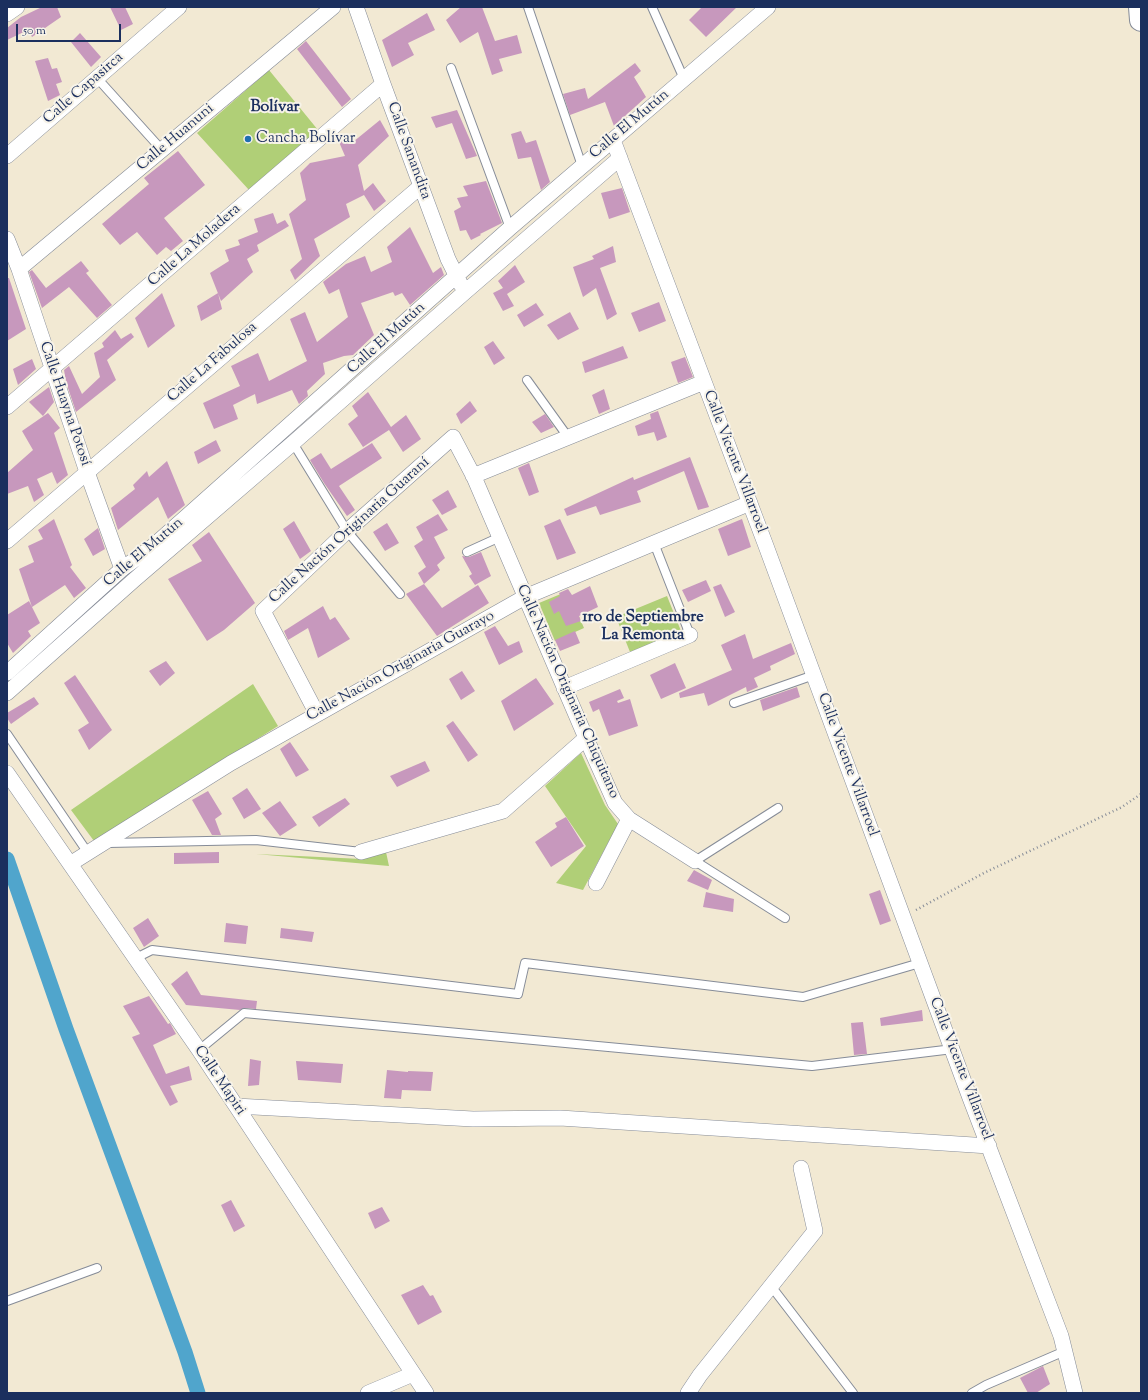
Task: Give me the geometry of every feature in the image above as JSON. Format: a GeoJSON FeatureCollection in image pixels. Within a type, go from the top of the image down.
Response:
{"type":"FeatureCollection","features":[{"type":"Feature","properties":{"kind":"main road"},"geometry":{"type":"LineString","coordinates":[[1140,7],[1141,20]]}},
{"type":"Feature","properties":{"kind":"street"},"geometry":{"type":"LineString","coordinates":[[7,14],[17,7]]}},
{"type":"Feature","properties":{"kind":"street","name":"Calle Capasirca"},"geometry":{"type":"LineString","coordinates":[[7,156],[179,7]]}},
{"type":"Feature","properties":{"kind":"street","name":"Calle Huanuni"},"geometry":{"type":"LineString","coordinates":[[19,269],[333,7]]}},
{"type":"Feature","properties":{"kind":"street","name":"Calle Sanandita"},"geometry":{"type":"LineString","coordinates":[[356,7],[420,186],[448,259],[464,292]]}},
{"type":"Feature","properties":{"kind":"street","name":"Calle El Mutún"},"geometry":{"type":"LineString","coordinates":[[7,673],[122,569],[152,547],[510,228],[768,7]]}},
{"type":"Feature","properties":{"kind":"street","name":"Calle La Moladera"},"geometry":{"type":"LineString","coordinates":[[7,407],[383,84]]}},
{"type":"Feature","properties":{"kind":"street","name":"Calle Vicente Villarroel"},"geometry":{"type":"LineString","coordinates":[[613,140],[750,503],[952,1049],[1062,1336],[1075,1393]]}},
{"type":"Feature","properties":{"kind":"street","name":"Calle El Mutún"},"geometry":{"type":"LineString","coordinates":[[7,694],[134,580],[620,158]]}},
{"type":"Feature","properties":{"kind":"street","name":"Calle La Fabulosa"},"geometry":{"type":"LineString","coordinates":[[7,541],[420,186]]}},
{"type":"Feature","properties":{"kind":"street","name":"Calle Huayna Potosí"},"geometry":{"type":"LineString","coordinates":[[7,239],[19,269],[87,472],[122,569]]}},
{"type":"Feature","properties":{"kind":"street"},"geometry":{"type":"LineString","coordinates":[[474,476],[704,382]]}},
{"type":"Feature","properties":{"kind":"street","name":"Calle Nación Originaria Chiquitano"},"geometry":{"type":"LineString","coordinates":[[453,437],[474,476],[615,804],[629,819],[695,861]]}},
{"type":"Feature","properties":{"kind":"street","name":"Calle Nación Originaria Guaraní"},"geometry":{"type":"LineString","coordinates":[[317,714],[263,611],[348,531],[453,437]]}},
{"type":"Feature","properties":{"kind":"street","name":"Calle Nación Originaria Guarayo"},"geometry":{"type":"LineString","coordinates":[[70,864],[231,763],[525,597],[750,503]]}},
{"type":"Feature","properties":{"kind":"street"},"geometry":{"type":"LineString","coordinates":[[564,688],[690,635]]}},
{"type":"Feature","properties":{"kind":"street"},"geometry":{"type":"LineString","coordinates":[[360,852],[504,811],[586,738]]}},
{"type":"Feature","properties":{"kind":"street","name":"Calle Mapiri"},"geometry":{"type":"LineString","coordinates":[[7,773],[199,1050],[426,1393]]}},
{"type":"Feature","properties":{"kind":"street"},"geometry":{"type":"LineString","coordinates":[[596,883],[629,819]]}},
{"type":"Feature","properties":{"kind":"street"},"geometry":{"type":"LineString","coordinates":[[236,1106],[473,1119],[560,1118],[989,1146]]}},
{"type":"Feature","properties":{"kind":"street"},"geometry":{"type":"LineString","coordinates":[[688,1393],[700,1375],[815,1231],[801,1168]]}},
{"type":"Feature","properties":{"kind":"street"},"geometry":{"type":"LineString","coordinates":[[368,1393],[413,1374]]}},
{"type":"Feature","properties":{"kind":"lane"},"geometry":{"type":"LineString","coordinates":[[528,7],[582,166]]}},
{"type":"Feature","properties":{"kind":"lane"},"geometry":{"type":"LineString","coordinates":[[652,7],[684,79]]}},
{"type":"Feature","properties":{"kind":"lane"},"geometry":{"type":"LineString","coordinates":[[451,68],[510,228]]}},
{"type":"Feature","properties":{"kind":"lane"},"geometry":{"type":"LineString","coordinates":[[97,78],[162,150]]}},
{"type":"Feature","properties":{"kind":"lane"},"geometry":{"type":"LineString","coordinates":[[526,380],[568,437]]}},
{"type":"Feature","properties":{"kind":"lane"},"geometry":{"type":"LineString","coordinates":[[293,443],[348,531],[400,594]]}},
{"type":"Feature","properties":{"kind":"lane"},"geometry":{"type":"LineString","coordinates":[[467,552],[500,537]]}},
{"type":"Feature","properties":{"kind":"lane"},"geometry":{"type":"LineString","coordinates":[[654,543],[690,635]]}},
{"type":"Feature","properties":{"kind":"lane"},"geometry":{"type":"LineString","coordinates":[[734,703],[814,675]]}},
{"type":"Feature","properties":{"kind":"lane"},"geometry":{"type":"LineString","coordinates":[[7,734],[88,853]]}},
{"type":"Feature","properties":{"kind":"lane"},"geometry":{"type":"LineString","coordinates":[[695,861],[778,808]]}},
{"type":"Feature","properties":{"kind":"lane"},"geometry":{"type":"LineString","coordinates":[[102,843],[256,840],[360,852]]}},
{"type":"Feature","properties":{"kind":"lane","name":"Calle Nación Originaria Chiquitano"},"geometry":{"type":"LineString","coordinates":[[695,861],[785,918]]}},
{"type":"Feature","properties":{"kind":"lane"},"geometry":{"type":"LineString","coordinates":[[136,958],[152,950],[518,994],[525,963],[803,997],[920,963]]}},
{"type":"Feature","properties":{"kind":"lane"},"geometry":{"type":"LineString","coordinates":[[199,1050],[244,1013],[812,1066],[952,1049]]}},
{"type":"Feature","properties":{"kind":"lane"},"geometry":{"type":"LineString","coordinates":[[7,1301],[96,1268]]}},
{"type":"Feature","properties":{"kind":"lane"},"geometry":{"type":"LineString","coordinates":[[771,1286],[853,1393]]}},
{"type":"Feature","properties":{"kind":"lane"},"geometry":{"type":"LineString","coordinates":[[972,1393],[986,1385],[1065,1351]]}},
{"type":"Feature","properties":{"kind":"path"},"geometry":{"type":"LineString","coordinates":[[903,917],[984,873],[1122,806],[1141,794]]}},
{"type":"Feature","properties":{"kind":"green space"},"geometry":{"type":"Polygon","coordinates":[[[269,70],[318,130],[249,190],[197,133],[269,70]]]}},
{"type":"Feature","properties":{"kind":"green space"},"geometry":{"type":"Polygon","coordinates":[[[568,591],[584,628],[555,641],[539,603],[568,591]]]}},
{"type":"Feature","properties":{"kind":"green space"},"geometry":{"type":"Polygon","coordinates":[[[667,596],[681,631],[630,652],[616,617],[667,596]]]}},
{"type":"Feature","properties":{"kind":"green space"},"geometry":{"type":"Polygon","coordinates":[[[253,684],[278,726],[94,841],[71,810],[253,684]]]}},
{"type":"Feature","properties":{"kind":"green space"},"geometry":{"type":"Polygon","coordinates":[[[581,753],[605,805],[618,824],[583,890],[556,883],[586,846],[545,786],[581,753]]]}},
{"type":"Feature","properties":{"kind":"green space"},"geometry":{"type":"Polygon","coordinates":[[[386,852],[389,866],[256,854],[362,859],[386,852]]]}},
{"type":"Feature","properties":{"kind":"building"},"geometry":{"type":"Polygon","coordinates":[[[42,7],[57,7],[61,17],[32,37],[28,30],[7,40],[7,28],[21,17],[42,7]]]}},
{"type":"Feature","properties":{"kind":"building"},"geometry":{"type":"Polygon","coordinates":[[[110,7],[125,7],[133,24],[121,30],[110,7]]]}},
{"type":"Feature","properties":{"kind":"building"},"geometry":{"type":"Polygon","coordinates":[[[461,7],[482,7],[495,41],[517,35],[522,53],[499,59],[503,71],[492,75],[478,32],[460,43],[446,20],[461,7]]]}},
{"type":"Feature","properties":{"kind":"building"},"geometry":{"type":"Polygon","coordinates":[[[702,7],[737,7],[706,37],[689,20],[702,7]]]}},
{"type":"Feature","properties":{"kind":"building"},"geometry":{"type":"Polygon","coordinates":[[[427,13],[435,30],[408,43],[414,55],[392,67],[382,40],[427,13]]]}},
{"type":"Feature","properties":{"kind":"building"},"geometry":{"type":"Polygon","coordinates":[[[80,33],[101,57],[91,67],[71,42],[80,33]]]}},
{"type":"Feature","properties":{"kind":"building"},"geometry":{"type":"Polygon","coordinates":[[[306,41],[351,99],[342,107],[297,49],[306,41]]]}},
{"type":"Feature","properties":{"kind":"building"},"geometry":{"type":"Polygon","coordinates":[[[48,58],[52,69],[57,68],[62,82],[56,84],[60,95],[48,101],[35,61],[48,58]]]}},
{"type":"Feature","properties":{"kind":"building"},"geometry":{"type":"Polygon","coordinates":[[[635,63],[641,71],[634,77],[646,97],[614,126],[605,102],[570,115],[563,94],[585,88],[588,99],[635,63]]]}},
{"type":"Feature","properties":{"kind":"building"},"geometry":{"type":"Polygon","coordinates":[[[457,110],[477,156],[466,159],[452,123],[436,128],[431,117],[457,110]]]}},
{"type":"Feature","properties":{"kind":"building"},"geometry":{"type":"Polygon","coordinates":[[[380,120],[389,136],[358,165],[364,191],[373,183],[386,201],[374,211],[364,195],[346,204],[350,217],[314,239],[320,256],[295,280],[290,270],[302,259],[289,214],[306,200],[300,173],[310,163],[345,156],[339,142],[351,135],[353,142],[380,120]]]}},
{"type":"Feature","properties":{"kind":"building"},"geometry":{"type":"Polygon","coordinates":[[[521,131],[526,143],[536,140],[550,182],[541,190],[531,157],[518,159],[511,134],[521,131]]]}},
{"type":"Feature","properties":{"kind":"building"},"geometry":{"type":"Polygon","coordinates":[[[178,151],[205,185],[164,218],[183,241],[171,251],[166,247],[157,255],[137,232],[120,245],[102,224],[149,184],[144,178],[178,151]]]}},
{"type":"Feature","properties":{"kind":"building"},"geometry":{"type":"Polygon","coordinates":[[[486,181],[502,223],[471,240],[466,230],[460,231],[454,211],[461,207],[457,198],[468,196],[463,186],[486,181]]]}},
{"type":"Feature","properties":{"kind":"building"},"geometry":{"type":"Polygon","coordinates":[[[622,188],[630,212],[609,219],[601,193],[622,188]]]}},
{"type":"Feature","properties":{"kind":"building"},"geometry":{"type":"Polygon","coordinates":[[[273,213],[277,224],[285,220],[289,226],[257,245],[259,251],[247,259],[253,272],[221,301],[210,273],[229,261],[225,250],[240,245],[238,240],[258,232],[254,219],[273,213]]]}},
{"type":"Feature","properties":{"kind":"building"},"geometry":{"type":"Polygon","coordinates":[[[410,227],[433,273],[441,267],[444,275],[410,305],[402,293],[395,296],[393,292],[361,303],[374,335],[353,355],[344,356],[323,363],[325,374],[307,391],[308,396],[299,404],[292,390],[257,404],[255,394],[233,405],[238,419],[214,429],[203,403],[240,386],[231,366],[258,353],[269,381],[307,361],[290,319],[305,312],[317,342],[348,317],[339,289],[329,294],[323,282],[346,264],[365,256],[371,272],[392,262],[387,247],[410,227]]]}},
{"type":"Feature","properties":{"kind":"building"},"geometry":{"type":"Polygon","coordinates":[[[613,246],[616,262],[600,268],[617,314],[607,320],[596,288],[583,297],[573,267],[594,259],[592,256],[613,246]]]}},
{"type":"Feature","properties":{"kind":"building"},"geometry":{"type":"Polygon","coordinates":[[[81,261],[89,271],[86,273],[112,305],[97,318],[69,287],[42,308],[29,272],[32,270],[46,288],[81,261]]]}},
{"type":"Feature","properties":{"kind":"building"},"geometry":{"type":"Polygon","coordinates":[[[515,265],[525,282],[507,294],[514,306],[503,311],[493,293],[503,288],[498,281],[515,265]]]}},
{"type":"Feature","properties":{"kind":"building"},"geometry":{"type":"Polygon","coordinates":[[[7,278],[9,278],[26,329],[7,341],[7,278]]]}},
{"type":"Feature","properties":{"kind":"building"},"geometry":{"type":"Polygon","coordinates":[[[162,293],[175,326],[148,348],[135,318],[162,293]]]}},
{"type":"Feature","properties":{"kind":"building"},"geometry":{"type":"Polygon","coordinates":[[[218,293],[222,309],[201,321],[197,306],[218,293]]]}},
{"type":"Feature","properties":{"kind":"building"},"geometry":{"type":"Polygon","coordinates":[[[659,302],[666,321],[639,332],[631,313],[659,302]]]}},
{"type":"Feature","properties":{"kind":"building"},"geometry":{"type":"Polygon","coordinates":[[[536,303],[544,315],[524,327],[517,315],[536,303]]]}},
{"type":"Feature","properties":{"kind":"building"},"geometry":{"type":"Polygon","coordinates":[[[570,312],[579,329],[558,340],[547,325],[570,312]]]}},
{"type":"Feature","properties":{"kind":"building"},"geometry":{"type":"Polygon","coordinates":[[[115,330],[121,339],[131,333],[134,337],[107,360],[116,380],[76,412],[66,382],[64,370],[69,366],[82,394],[100,377],[94,353],[104,347],[102,343],[115,330]]]}},
{"type":"Feature","properties":{"kind":"building"},"geometry":{"type":"Polygon","coordinates":[[[493,341],[505,358],[494,365],[484,347],[493,341]]]}},
{"type":"Feature","properties":{"kind":"building"},"geometry":{"type":"Polygon","coordinates":[[[623,346],[628,358],[585,373],[582,362],[623,346]]]}},
{"type":"Feature","properties":{"kind":"building"},"geometry":{"type":"Polygon","coordinates":[[[685,357],[693,377],[678,383],[671,362],[685,357]]]}},
{"type":"Feature","properties":{"kind":"building"},"geometry":{"type":"Polygon","coordinates":[[[32,359],[36,369],[18,385],[13,369],[32,359]]]}},
{"type":"Feature","properties":{"kind":"building"},"geometry":{"type":"Polygon","coordinates":[[[49,387],[54,402],[43,416],[29,402],[49,387]]]}},
{"type":"Feature","properties":{"kind":"building"},"geometry":{"type":"Polygon","coordinates":[[[604,389],[610,409],[599,414],[592,395],[604,389]]]}},
{"type":"Feature","properties":{"kind":"building"},"geometry":{"type":"Polygon","coordinates":[[[368,392],[391,427],[406,415],[421,439],[403,452],[389,430],[363,447],[348,424],[358,416],[352,406],[368,392]]]}},
{"type":"Feature","properties":{"kind":"building"},"geometry":{"type":"Polygon","coordinates":[[[470,401],[477,411],[461,424],[456,414],[470,401]]]}},
{"type":"Feature","properties":{"kind":"building"},"geometry":{"type":"Polygon","coordinates":[[[658,411],[667,437],[657,441],[654,432],[638,436],[635,426],[651,419],[650,414],[658,411]]]}},
{"type":"Feature","properties":{"kind":"building"},"geometry":{"type":"Polygon","coordinates":[[[48,413],[60,428],[54,433],[68,475],[57,484],[52,472],[37,479],[44,495],[34,502],[28,486],[7,494],[7,473],[33,450],[22,431],[48,413]]]}},
{"type":"Feature","properties":{"kind":"building"},"geometry":{"type":"Polygon","coordinates":[[[545,414],[554,427],[541,433],[532,422],[545,414]]]}},
{"type":"Feature","properties":{"kind":"building"},"geometry":{"type":"Polygon","coordinates":[[[216,440],[221,451],[198,464],[194,452],[216,440]]]}},
{"type":"Feature","properties":{"kind":"building"},"geometry":{"type":"Polygon","coordinates":[[[372,443],[382,458],[339,486],[355,510],[347,516],[310,460],[321,453],[331,469],[372,443]]]}},
{"type":"Feature","properties":{"kind":"building"},"geometry":{"type":"Polygon","coordinates":[[[690,457],[709,507],[698,510],[684,471],[637,491],[641,502],[600,515],[596,506],[567,516],[564,509],[633,477],[634,480],[690,457]]]}},
{"type":"Feature","properties":{"kind":"building"},"geometry":{"type":"Polygon","coordinates":[[[167,461],[185,505],[168,519],[158,497],[118,530],[111,508],[135,489],[133,485],[147,471],[149,477],[167,461]]]}},
{"type":"Feature","properties":{"kind":"building"},"geometry":{"type":"Polygon","coordinates":[[[529,463],[539,492],[529,496],[518,468],[529,463]]]}},
{"type":"Feature","properties":{"kind":"building"},"geometry":{"type":"Polygon","coordinates":[[[448,490],[457,507],[442,515],[432,500],[448,490]]]}},
{"type":"Feature","properties":{"kind":"building"},"geometry":{"type":"Polygon","coordinates":[[[438,514],[448,530],[434,537],[445,558],[437,565],[440,570],[424,584],[418,573],[426,567],[414,546],[423,540],[416,527],[438,514]]]}},
{"type":"Feature","properties":{"kind":"building"},"geometry":{"type":"Polygon","coordinates":[[[54,519],[72,565],[70,567],[86,588],[74,598],[65,585],[32,607],[19,569],[34,562],[28,546],[43,539],[38,530],[54,519]]]}},
{"type":"Feature","properties":{"kind":"building"},"geometry":{"type":"Polygon","coordinates":[[[560,519],[576,553],[557,560],[544,526],[560,519]]]}},
{"type":"Feature","properties":{"kind":"building"},"geometry":{"type":"Polygon","coordinates":[[[742,519],[751,547],[728,556],[718,529],[742,519]]]}},
{"type":"Feature","properties":{"kind":"building"},"geometry":{"type":"Polygon","coordinates":[[[294,521],[311,551],[300,559],[283,529],[294,521]]]}},
{"type":"Feature","properties":{"kind":"building"},"geometry":{"type":"Polygon","coordinates":[[[387,523],[399,543],[385,551],[373,532],[387,523]]]}},
{"type":"Feature","properties":{"kind":"building"},"geometry":{"type":"Polygon","coordinates":[[[98,528],[105,549],[93,556],[84,539],[98,528]]]}},
{"type":"Feature","properties":{"kind":"building"},"geometry":{"type":"Polygon","coordinates":[[[209,532],[255,603],[224,630],[207,641],[168,579],[202,561],[192,545],[209,532]]]}},
{"type":"Feature","properties":{"kind":"building"},"geometry":{"type":"Polygon","coordinates":[[[481,552],[491,576],[475,585],[469,576],[472,574],[462,556],[469,557],[481,552]]]}},
{"type":"Feature","properties":{"kind":"building"},"geometry":{"type":"Polygon","coordinates":[[[706,580],[711,591],[688,602],[682,590],[706,580]]]}},
{"type":"Feature","properties":{"kind":"building"},"geometry":{"type":"Polygon","coordinates":[[[424,584],[442,608],[478,585],[489,603],[437,636],[406,594],[424,584]]]}},
{"type":"Feature","properties":{"kind":"building"},"geometry":{"type":"Polygon","coordinates":[[[721,584],[735,612],[725,617],[713,587],[721,584]]]}},
{"type":"Feature","properties":{"kind":"building"},"geometry":{"type":"Polygon","coordinates":[[[590,586],[598,607],[579,616],[581,621],[566,626],[559,611],[554,614],[549,602],[560,596],[559,593],[568,589],[572,595],[590,586]]]}},
{"type":"Feature","properties":{"kind":"building"},"geometry":{"type":"Polygon","coordinates":[[[29,601],[40,623],[28,631],[31,636],[13,653],[7,643],[7,615],[29,601]]]}},
{"type":"Feature","properties":{"kind":"building"},"geometry":{"type":"Polygon","coordinates":[[[323,606],[330,620],[335,617],[350,639],[318,658],[308,628],[288,640],[284,631],[323,606]]]}},
{"type":"Feature","properties":{"kind":"building"},"geometry":{"type":"Polygon","coordinates":[[[495,626],[508,646],[519,641],[523,652],[499,665],[484,632],[495,626]]]}},
{"type":"Feature","properties":{"kind":"building"},"geometry":{"type":"Polygon","coordinates":[[[575,631],[580,643],[560,651],[555,640],[575,631]]]}},
{"type":"Feature","properties":{"kind":"building"},"geometry":{"type":"Polygon","coordinates":[[[745,634],[753,659],[791,643],[795,654],[770,666],[771,670],[754,678],[758,687],[747,692],[746,687],[708,706],[704,693],[680,698],[679,693],[732,670],[721,645],[745,634]]]}},
{"type":"Feature","properties":{"kind":"building"},"geometry":{"type":"Polygon","coordinates":[[[166,661],[175,673],[160,686],[149,671],[166,661]]]}},
{"type":"Feature","properties":{"kind":"building"},"geometry":{"type":"Polygon","coordinates":[[[675,663],[686,688],[661,699],[650,675],[675,663]]]}},
{"type":"Feature","properties":{"kind":"building"},"geometry":{"type":"Polygon","coordinates":[[[462,671],[475,691],[461,700],[449,679],[462,671]]]}},
{"type":"Feature","properties":{"kind":"building"},"geometry":{"type":"Polygon","coordinates":[[[75,675],[112,730],[89,750],[78,730],[89,723],[64,683],[75,675]]]}},
{"type":"Feature","properties":{"kind":"building"},"geometry":{"type":"Polygon","coordinates":[[[536,678],[554,704],[514,731],[501,701],[536,678]]]}},
{"type":"Feature","properties":{"kind":"building"},"geometry":{"type":"Polygon","coordinates":[[[797,687],[800,697],[763,711],[760,700],[797,687]]]}},
{"type":"Feature","properties":{"kind":"building"},"geometry":{"type":"Polygon","coordinates":[[[620,689],[624,698],[617,701],[618,703],[630,699],[638,726],[609,736],[599,709],[593,712],[589,702],[620,689]]]}},
{"type":"Feature","properties":{"kind":"building"},"geometry":{"type":"Polygon","coordinates":[[[34,697],[39,704],[11,724],[7,718],[7,713],[34,697]]]}},
{"type":"Feature","properties":{"kind":"building"},"geometry":{"type":"Polygon","coordinates":[[[453,721],[478,755],[468,762],[446,726],[453,721]]]}},
{"type":"Feature","properties":{"kind":"building"},"geometry":{"type":"Polygon","coordinates":[[[290,742],[309,770],[296,777],[280,749],[290,742]]]}},
{"type":"Feature","properties":{"kind":"building"},"geometry":{"type":"Polygon","coordinates":[[[425,761],[430,771],[397,787],[390,776],[425,761]]]}},
{"type":"Feature","properties":{"kind":"building"},"geometry":{"type":"Polygon","coordinates":[[[247,788],[261,809],[244,819],[232,798],[247,788]]]}},
{"type":"Feature","properties":{"kind":"building"},"geometry":{"type":"Polygon","coordinates":[[[208,791],[222,814],[215,819],[221,835],[212,835],[192,800],[208,791]]]}},
{"type":"Feature","properties":{"kind":"building"},"geometry":{"type":"Polygon","coordinates":[[[345,798],[350,804],[319,827],[312,817],[345,798]]]}},
{"type":"Feature","properties":{"kind":"building"},"geometry":{"type":"Polygon","coordinates":[[[280,801],[297,825],[280,836],[262,813],[280,801]]]}},
{"type":"Feature","properties":{"kind":"building"},"geometry":{"type":"Polygon","coordinates":[[[566,817],[584,846],[551,867],[535,842],[557,827],[555,823],[566,817]]]}},
{"type":"Feature","properties":{"kind":"building"},"geometry":{"type":"Polygon","coordinates":[[[219,852],[219,863],[174,864],[174,853],[219,852]]]}},
{"type":"Feature","properties":{"kind":"building"},"geometry":{"type":"Polygon","coordinates":[[[694,870],[712,880],[708,890],[687,881],[694,870]]]}},
{"type":"Feature","properties":{"kind":"building"},"geometry":{"type":"Polygon","coordinates":[[[880,890],[891,921],[880,925],[869,894],[880,890]]]}},
{"type":"Feature","properties":{"kind":"building"},"geometry":{"type":"Polygon","coordinates":[[[706,892],[734,899],[733,912],[703,907],[706,892]]]}},
{"type":"Feature","properties":{"kind":"building"},"geometry":{"type":"Polygon","coordinates":[[[148,918],[159,936],[144,947],[133,928],[148,918]]]}},
{"type":"Feature","properties":{"kind":"building"},"geometry":{"type":"Polygon","coordinates":[[[226,923],[248,926],[246,944],[224,942],[226,923]]]}},
{"type":"Feature","properties":{"kind":"building"},"geometry":{"type":"Polygon","coordinates":[[[281,928],[314,932],[312,942],[280,938],[281,928]]]}},
{"type":"Feature","properties":{"kind":"building"},"geometry":{"type":"Polygon","coordinates":[[[187,971],[201,995],[257,1001],[256,1009],[245,1008],[240,1010],[186,1005],[171,984],[187,971]]]}},
{"type":"Feature","properties":{"kind":"building"},"geometry":{"type":"Polygon","coordinates":[[[149,996],[168,1024],[170,1023],[176,1034],[153,1045],[166,1074],[189,1066],[192,1080],[170,1086],[178,1102],[170,1106],[132,1037],[140,1034],[123,1006],[149,996]]]}},
{"type":"Feature","properties":{"kind":"building"},"geometry":{"type":"Polygon","coordinates":[[[922,1010],[923,1021],[881,1026],[880,1018],[922,1010]]]}},
{"type":"Feature","properties":{"kind":"building"},"geometry":{"type":"Polygon","coordinates":[[[863,1022],[867,1054],[854,1055],[851,1023],[863,1022]]]}},
{"type":"Feature","properties":{"kind":"building"},"geometry":{"type":"Polygon","coordinates":[[[250,1059],[261,1061],[259,1085],[248,1086],[250,1059]]]}},
{"type":"Feature","properties":{"kind":"building"},"geometry":{"type":"Polygon","coordinates":[[[296,1061],[343,1064],[341,1083],[298,1080],[296,1061]]]}},
{"type":"Feature","properties":{"kind":"building"},"geometry":{"type":"Polygon","coordinates":[[[387,1070],[433,1072],[431,1091],[402,1090],[401,1099],[384,1098],[387,1070]]]}},
{"type":"Feature","properties":{"kind":"building"},"geometry":{"type":"Polygon","coordinates":[[[231,1200],[245,1226],[234,1232],[221,1205],[231,1200]]]}},
{"type":"Feature","properties":{"kind":"building"},"geometry":{"type":"Polygon","coordinates":[[[382,1207],[390,1221],[375,1229],[368,1213],[382,1207]]]}},
{"type":"Feature","properties":{"kind":"building"},"geometry":{"type":"Polygon","coordinates":[[[423,1285],[430,1296],[433,1295],[442,1312],[418,1325],[401,1295],[423,1285]]]}},
{"type":"Feature","properties":{"kind":"building"},"geometry":{"type":"Polygon","coordinates":[[[1043,1366],[1050,1384],[1036,1393],[1028,1393],[1020,1378],[1043,1366]]]}},
{"type":"Feature","properties":{"kind":"waterway"},"geometry":{"type":"LineString","coordinates":[[7,859],[66,1029],[185,1352],[198,1393]]}},
{"type":"Feature","properties":{"kind":"place","name":"Cancha Bolívar"},"geometry":{"type":"Point","coordinates":[248,139]}},
{"type":"Feature","properties":{"kind":"district","name":"Bolívar"},"geometry":{"type":"Point","coordinates":[275,108]}},
{"type":"Feature","properties":{"kind":"district","name":"1ro de Septiembre La Remonta"},"geometry":{"type":"Point","coordinates":[643,627]}}]}
